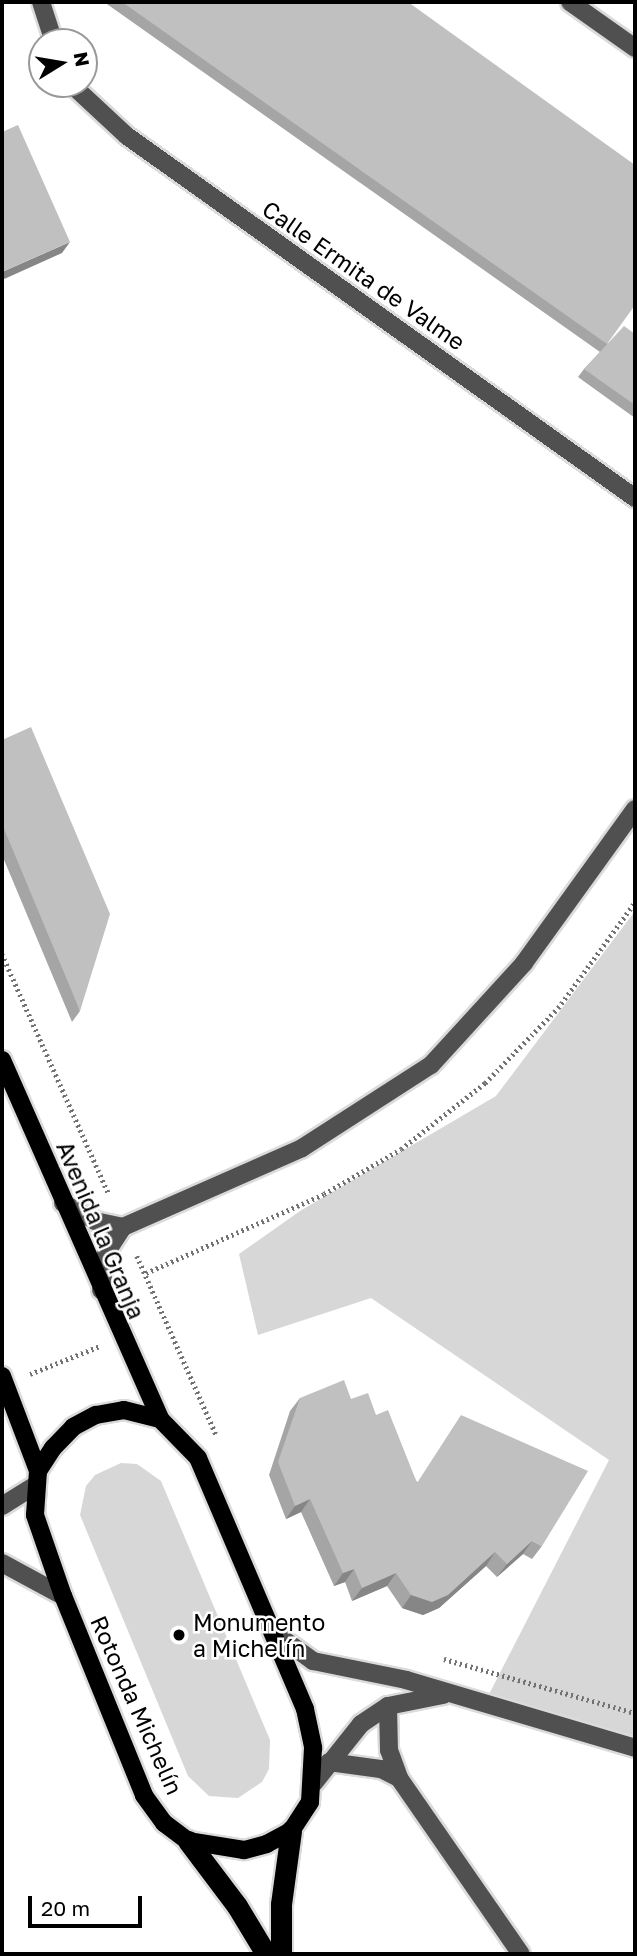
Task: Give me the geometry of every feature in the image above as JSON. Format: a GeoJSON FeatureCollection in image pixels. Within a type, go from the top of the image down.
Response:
{"type":"FeatureCollection","features":[{"type":"Feature","properties":{"kind":"highway"},"geometry":{"type":"LineString","coordinates":[[281,1954],[283,1879],[291,1831]]}},
{"type":"Feature","properties":{"kind":"highway"},"geometry":{"type":"LineString","coordinates":[[188,1841],[237,1906],[266,1954]]}},
{"type":"Feature","properties":{"kind":"main road","name":"Avenida la Granja"},"geometry":{"type":"LineString","coordinates":[[2,1060],[120,1337],[160,1419]]}},
{"type":"Feature","properties":{"kind":"main road"},"geometry":{"type":"LineString","coordinates":[[4,1380],[37,1478]]}},
{"type":"Feature","properties":{"kind":"main road"},"geometry":{"type":"LineString","coordinates":[[37,1478],[73,1427],[96,1415],[124,1410],[160,1419],[198,1458],[305,1709],[314,1783],[310,1802],[291,1831],[244,1850],[188,1841]]}},
{"type":"Feature","properties":{"kind":"main road","name":"Rotonda Michelín"},"geometry":{"type":"LineString","coordinates":[[37,1478],[35,1515],[63,1596],[144,1795],[164,1823],[188,1841]]}},
{"type":"Feature","properties":{"kind":"street"},"geometry":{"type":"LineString","coordinates":[[41,2],[49,28]]}},
{"type":"Feature","properties":{"kind":"street"},"geometry":{"type":"LineString","coordinates":[[570,2],[635,48]]}},
{"type":"Feature","properties":{"kind":"street","name":"Calle Ermita de Valme"},"geometry":{"type":"LineString","coordinates":[[86,98],[127,136],[635,498]]}},
{"type":"Feature","properties":{"kind":"street"},"geometry":{"type":"LineString","coordinates":[[101,1290],[106,1253],[123,1227],[302,1148],[431,1065],[524,963],[635,809]]}},
{"type":"Feature","properties":{"kind":"street"},"geometry":{"type":"LineString","coordinates":[[63,1203],[95,1221],[123,1227]]}},
{"type":"Feature","properties":{"kind":"street"},"geometry":{"type":"LineString","coordinates":[[2,1506],[37,1478]]}},
{"type":"Feature","properties":{"kind":"street"},"geometry":{"type":"LineString","coordinates":[[2,1563],[63,1596]]}},
{"type":"Feature","properties":{"kind":"street"},"geometry":{"type":"LineString","coordinates":[[272,1631],[313,1661],[449,1694],[635,1748]]}},
{"type":"Feature","properties":{"kind":"street"},"geometry":{"type":"LineString","coordinates":[[314,1783],[361,1724],[388,1706],[449,1694]]}},
{"type":"Feature","properties":{"kind":"street"},"geometry":{"type":"LineString","coordinates":[[388,1706],[388,1750],[398,1778],[521,1954]]}},
{"type":"Feature","properties":{"kind":"street"},"geometry":{"type":"LineString","coordinates":[[329,1762],[381,1769],[398,1778]]}},
{"type":"Feature","properties":{"kind":"path"},"geometry":{"type":"LineString","coordinates":[[219,1440],[146,1273],[324,1194],[401,1149],[485,1083],[558,1008],[635,902]]}},
{"type":"Feature","properties":{"kind":"path"},"geometry":{"type":"LineString","coordinates":[[2,954],[123,1227]]}},
{"type":"Feature","properties":{"kind":"path"},"geometry":{"type":"LineString","coordinates":[[4,1380],[120,1337]]}},
{"type":"Feature","properties":{"kind":"path"},"geometry":{"type":"LineString","coordinates":[[435,1656],[635,1713]]}},
{"type":"Feature","properties":{"kind":"shaded area"},"geometry":{"type":"Polygon","coordinates":[[[635,911],[635,1750],[484,1704],[609,1460],[371,1298],[258,1335],[239,1254],[300,1211],[496,1096],[635,911]]]}},
{"type":"Feature","properties":{"kind":"shaded area"},"geometry":{"type":"Polygon","coordinates":[[[121,1463],[137,1464],[161,1481],[270,1740],[269,1769],[262,1782],[238,1798],[209,1796],[188,1776],[80,1515],[86,1486],[95,1475],[121,1463]]]}},
{"type":"Feature","properties":{"kind":"building"},"geometry":{"type":"Polygon","coordinates":[[[122,2],[408,2],[635,165],[635,305],[607,344],[122,2]]]}},
{"type":"Feature","properties":{"kind":"building"},"geometry":{"type":"Polygon","coordinates":[[[18,125],[70,242],[2,272],[2,132],[18,125]]]}},
{"type":"Feature","properties":{"kind":"building"},"geometry":{"type":"Polygon","coordinates":[[[624,326],[635,334],[635,405],[584,369],[624,326]]]}},
{"type":"Feature","properties":{"kind":"building"},"geometry":{"type":"Polygon","coordinates":[[[31,727],[110,914],[80,1011],[2,824],[2,740],[31,727]]]}},
{"type":"Feature","properties":{"kind":"building"},"geometry":{"type":"Polygon","coordinates":[[[344,1380],[351,1399],[368,1393],[376,1415],[388,1410],[417,1483],[461,1415],[588,1471],[542,1546],[532,1541],[507,1564],[495,1552],[448,1595],[432,1602],[411,1595],[396,1573],[362,1588],[354,1569],[343,1573],[310,1499],[295,1506],[278,1462],[300,1398],[344,1380]]]}},
{"type":"Feature","properties":{"kind":"place","name":"Monumento a Michelín"},"geometry":{"type":"Point","coordinates":[179,1635]}}]}
